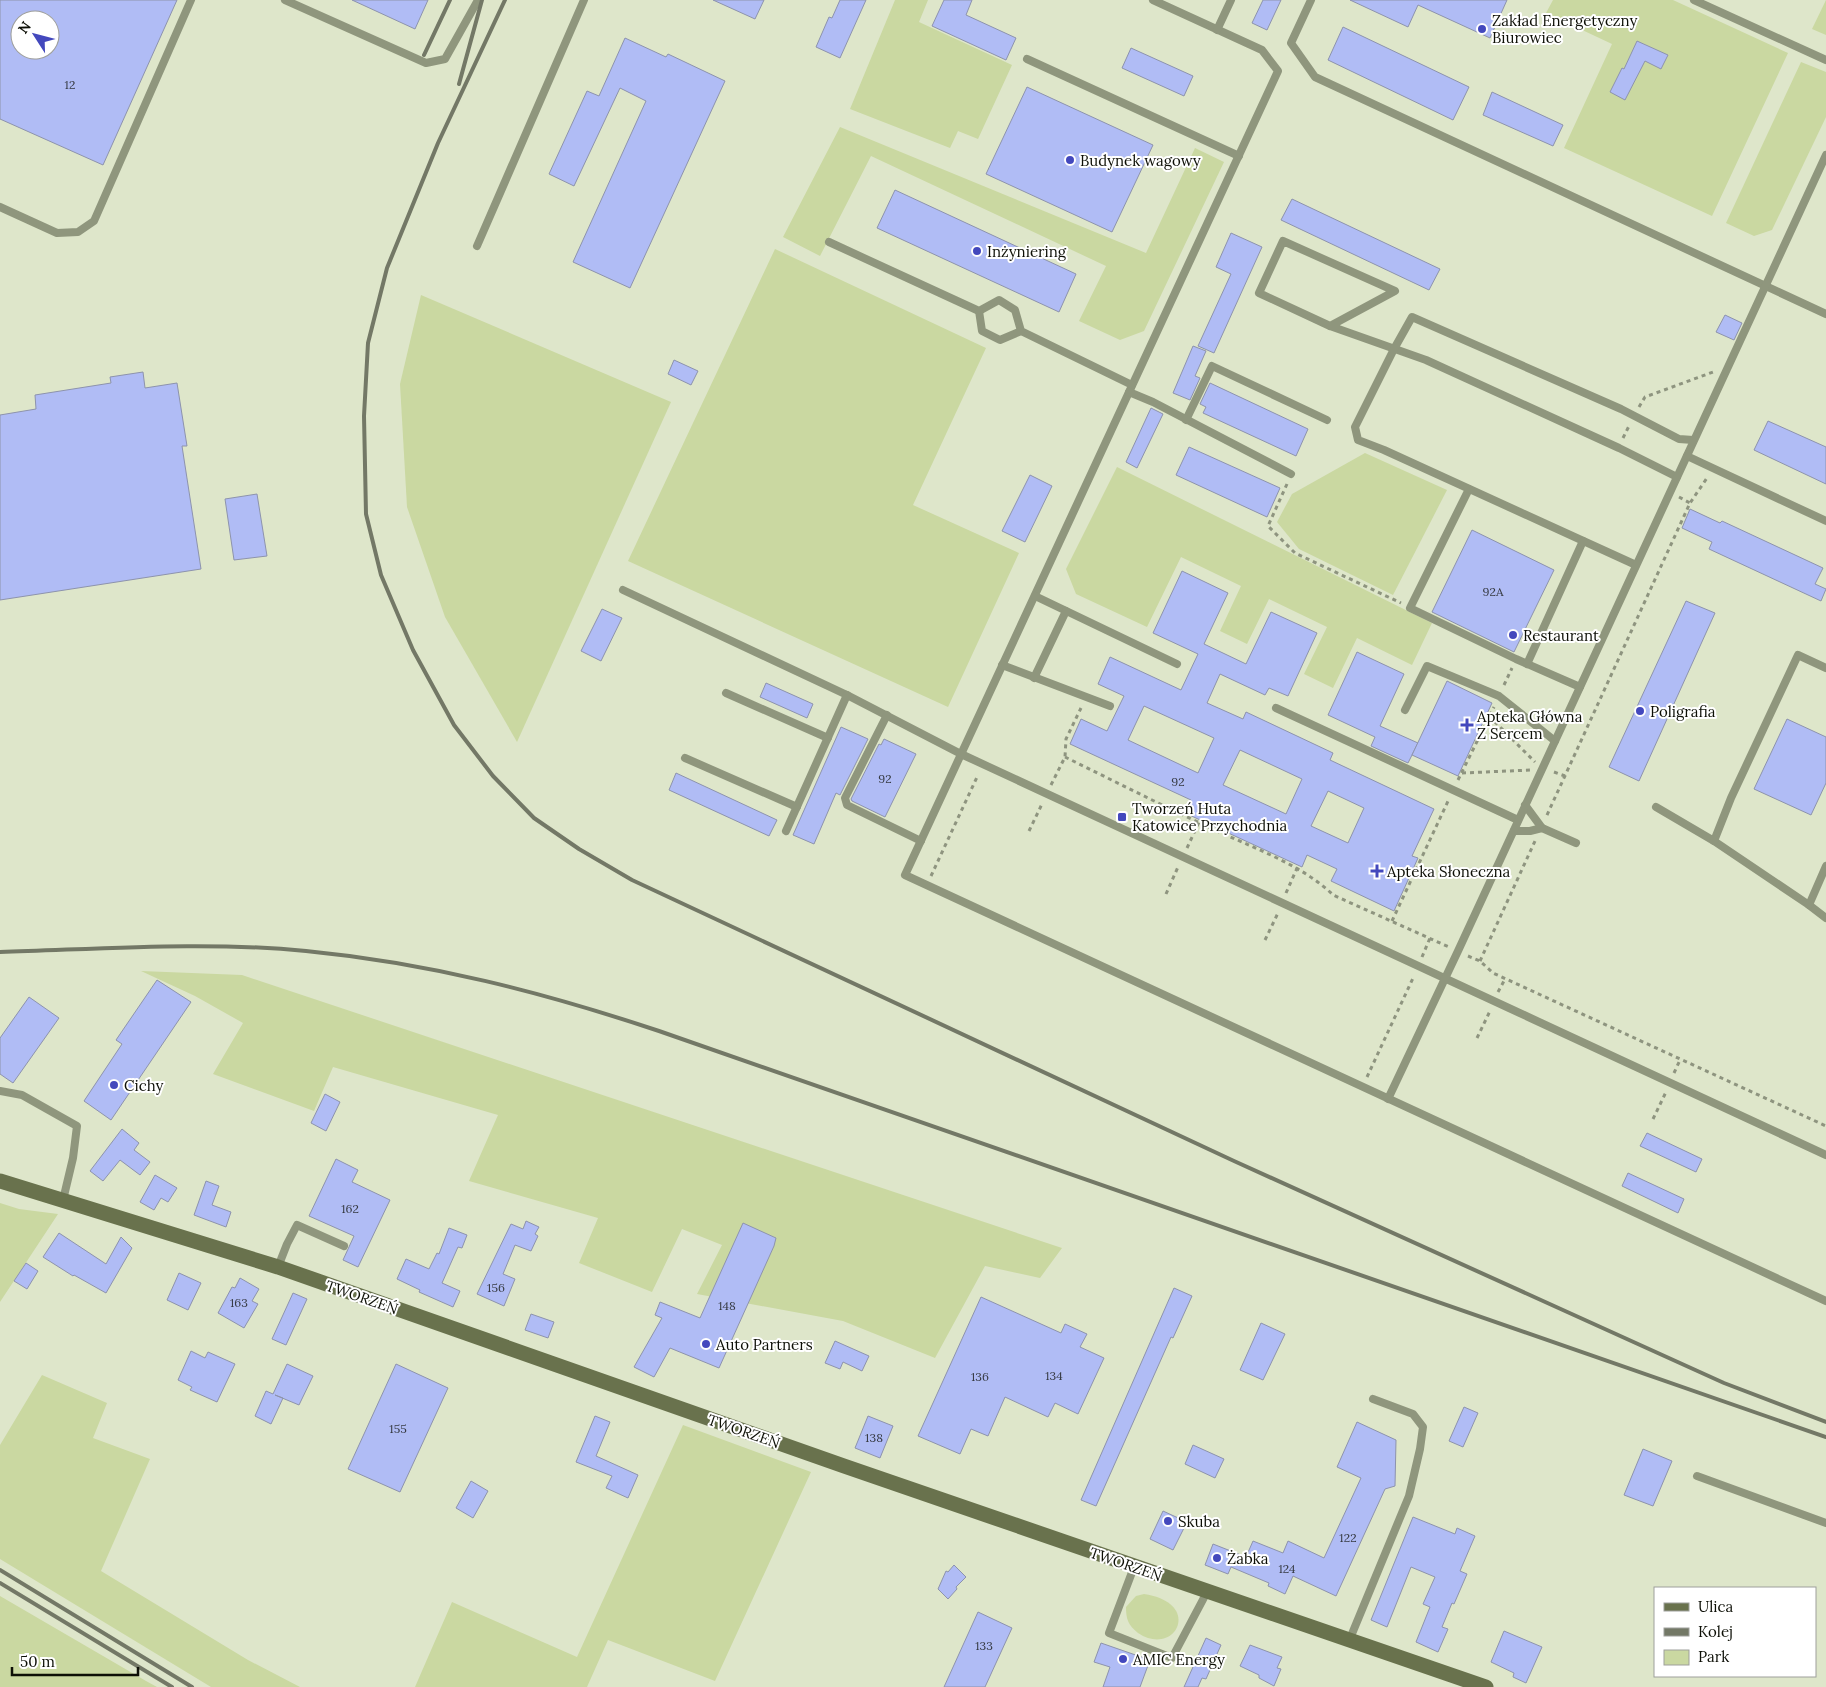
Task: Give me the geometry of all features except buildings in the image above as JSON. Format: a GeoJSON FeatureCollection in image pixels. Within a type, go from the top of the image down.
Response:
{"type":"FeatureCollection","features":[{"type":"Feature","properties":{"kind":"street","name":"TWORZEŃ"},"geometry":{"type":"LineString","coordinates":[[0,1181],[278,1267],[1134,1567],[1486,1687]]}},
{"type":"Feature","properties":{"kind":"lane"},"geometry":{"type":"LineString","coordinates":[[0,207],[57,233],[78,232],[94,221],[192,0]]}},
{"type":"Feature","properties":{"kind":"lane"},"geometry":{"type":"LineString","coordinates":[[286,0],[426,63],[445,59],[478,0]]}},
{"type":"Feature","properties":{"kind":"lane"},"geometry":{"type":"LineString","coordinates":[[476,246],[584,0]]}},
{"type":"Feature","properties":{"kind":"lane"},"geometry":{"type":"LineString","coordinates":[[1153,0],[1262,50],[1278,71],[905,876],[1826,1301]]}},
{"type":"Feature","properties":{"kind":"lane"},"geometry":{"type":"LineString","coordinates":[[1217,30],[1231,0]]}},
{"type":"Feature","properties":{"kind":"lane"},"geometry":{"type":"LineString","coordinates":[[1311,0],[1291,43],[1315,77],[1826,314]]}},
{"type":"Feature","properties":{"kind":"lane"},"geometry":{"type":"LineString","coordinates":[[1694,0],[1826,60]]}},
{"type":"Feature","properties":{"kind":"lane"},"geometry":{"type":"LineString","coordinates":[[1027,60],[1238,156]]}},
{"type":"Feature","properties":{"kind":"lane"},"geometry":{"type":"LineString","coordinates":[[1388,1099],[1826,155]]}},
{"type":"Feature","properties":{"kind":"lane"},"geometry":{"type":"LineString","coordinates":[[1330,326],[1394,291],[1282,241],[1259,293],[1330,326],[1426,360],[1619,448],[1677,477]]}},
{"type":"Feature","properties":{"kind":"lane"},"geometry":{"type":"LineString","coordinates":[[829,242],[979,311]]}},
{"type":"Feature","properties":{"kind":"lane"},"geometry":{"type":"LineString","coordinates":[[979,311],[999,300],[1015,310],[1021,331],[1186,420],[1292,474]]}},
{"type":"Feature","properties":{"kind":"lane"},"geometry":{"type":"LineString","coordinates":[[979,311],[982,331],[1000,340],[1021,331]]}},
{"type":"Feature","properties":{"kind":"lane"},"geometry":{"type":"LineString","coordinates":[[1636,565],[1358,440],[1355,427],[1412,317],[1621,409],[1679,439],[1693,440]]}},
{"type":"Feature","properties":{"kind":"lane"},"geometry":{"type":"LineString","coordinates":[[1186,420],[1212,366],[1326,420]]}},
{"type":"Feature","properties":{"kind":"lane"},"geometry":{"type":"LineString","coordinates":[[1686,456],[1826,521]]}},
{"type":"Feature","properties":{"kind":"lane"},"geometry":{"type":"LineString","coordinates":[[1469,489],[1410,608],[1516,660],[1580,688]]}},
{"type":"Feature","properties":{"kind":"lane"},"geometry":{"type":"LineString","coordinates":[[1527,664],[1583,541]]}},
{"type":"Feature","properties":{"kind":"lane"},"geometry":{"type":"LineString","coordinates":[[623,590],[847,695],[961,754],[1826,1155]]}},
{"type":"Feature","properties":{"kind":"lane"},"geometry":{"type":"LineString","coordinates":[[1035,596],[1177,664]]}},
{"type":"Feature","properties":{"kind":"lane"},"geometry":{"type":"LineString","coordinates":[[1034,678],[1066,611]]}},
{"type":"Feature","properties":{"kind":"lane"},"geometry":{"type":"LineString","coordinates":[[1714,841],[1731,798],[1798,656],[1826,668]]}},
{"type":"Feature","properties":{"kind":"lane"},"geometry":{"type":"LineString","coordinates":[[1002,666],[1110,706]]}},
{"type":"Feature","properties":{"kind":"lane"},"geometry":{"type":"LineString","coordinates":[[1405,710],[1426,666],[1499,696],[1555,742]]}},
{"type":"Feature","properties":{"kind":"lane"},"geometry":{"type":"LineString","coordinates":[[726,693],[828,738]]}},
{"type":"Feature","properties":{"kind":"lane"},"geometry":{"type":"LineString","coordinates":[[786,831],[847,695]]}},
{"type":"Feature","properties":{"kind":"lane"},"geometry":{"type":"LineString","coordinates":[[1276,708],[1518,820]]}},
{"type":"Feature","properties":{"kind":"lane"},"geometry":{"type":"LineString","coordinates":[[887,715],[845,798],[847,806],[921,841]]}},
{"type":"Feature","properties":{"kind":"lane"},"geometry":{"type":"LineString","coordinates":[[686,758],[797,807]]}},
{"type":"Feature","properties":{"kind":"lane"},"geometry":{"type":"LineString","coordinates":[[1525,805],[1542,828],[1576,843]]}},
{"type":"Feature","properties":{"kind":"lane"},"geometry":{"type":"LineString","coordinates":[[1656,807],[1714,841],[1809,904],[1826,918]]}},
{"type":"Feature","properties":{"kind":"lane"},"geometry":{"type":"LineString","coordinates":[[1514,831],[1530,831],[1542,828]]}},
{"type":"Feature","properties":{"kind":"lane"},"geometry":{"type":"LineString","coordinates":[[1809,904],[1826,866]]}},
{"type":"Feature","properties":{"kind":"lane"},"geometry":{"type":"LineString","coordinates":[[0,1091],[22,1095],[77,1126],[73,1158],[63,1200]]}},
{"type":"Feature","properties":{"kind":"lane"},"geometry":{"type":"LineString","coordinates":[[278,1267],[296,1225],[344,1246]]}},
{"type":"Feature","properties":{"kind":"lane"},"geometry":{"type":"LineString","coordinates":[[1349,1641],[1409,1496],[1423,1427],[1413,1414],[1373,1399]]}},
{"type":"Feature","properties":{"kind":"lane"},"geometry":{"type":"LineString","coordinates":[[1697,1476],[1826,1523]]}},
{"type":"Feature","properties":{"kind":"lane"},"geometry":{"type":"LineString","coordinates":[[1134,1567],[1109,1633],[1172,1658],[1207,1592]]}},
{"type":"Feature","properties":{"kind":"path"},"geometry":{"type":"LineString","coordinates":[[1619,448],[1633,416],[1645,397],[1728,367]]}},
{"type":"Feature","properties":{"kind":"path"},"geometry":{"type":"LineString","coordinates":[[1480,961],[1690,503],[1713,468]]}},
{"type":"Feature","properties":{"kind":"path"},"geometry":{"type":"LineString","coordinates":[[1292,474],[1268,526],[1295,553],[1410,608]]}},
{"type":"Feature","properties":{"kind":"path"},"geometry":{"type":"LineString","coordinates":[[1392,921],[1516,660]]}},
{"type":"Feature","properties":{"kind":"path"},"geometry":{"type":"LineString","coordinates":[[1029,831],[1064,757],[1066,740],[1086,698]]}},
{"type":"Feature","properties":{"kind":"path"},"geometry":{"type":"LineString","coordinates":[[1489,716],[1542,769]]}},
{"type":"Feature","properties":{"kind":"path"},"geometry":{"type":"LineString","coordinates":[[1064,757],[1198,823],[1298,869],[1322,884],[1333,895],[1480,961],[1499,976],[1826,1126]]}},
{"type":"Feature","properties":{"kind":"path"},"geometry":{"type":"LineString","coordinates":[[926,885],[983,763]]}},
{"type":"Feature","properties":{"kind":"path"},"geometry":{"type":"LineString","coordinates":[[1461,773],[1542,769],[1565,776]]}},
{"type":"Feature","properties":{"kind":"path"},"geometry":{"type":"LineString","coordinates":[[1363,1087],[1430,938]]}},
{"type":"Feature","properties":{"kind":"green space"},"geometry":{"type":"Polygon","coordinates":[[[895,0],[928,0],[919,22],[1012,65],[978,139],[958,131],[950,148],[850,109],[895,0]]]}},
{"type":"Feature","properties":{"kind":"green space"},"geometry":{"type":"Polygon","coordinates":[[[1553,0],[1673,0],[1788,53],[1712,216],[1564,148],[1612,44],[1546,13],[1553,0]]]}},
{"type":"Feature","properties":{"kind":"green space"},"geometry":{"type":"Polygon","coordinates":[[[1826,0],[1826,35],[1812,29],[1826,0]]]}},
{"type":"Feature","properties":{"kind":"green space"},"geometry":{"type":"Polygon","coordinates":[[[1801,62],[1826,72],[1826,117],[1772,230],[1754,236],[1726,223],[1801,62]]]}},
{"type":"Feature","properties":{"kind":"green space"},"geometry":{"type":"Polygon","coordinates":[[[840,127],[1146,253],[1195,148],[1224,162],[1144,331],[1120,340],[1079,321],[1106,266],[871,156],[820,256],[783,237],[840,127]]]}},
{"type":"Feature","properties":{"kind":"green space"},"geometry":{"type":"Polygon","coordinates":[[[775,249],[986,348],[913,505],[1019,553],[948,707],[628,561],[775,249]]]}},
{"type":"Feature","properties":{"kind":"green space"},"geometry":{"type":"Polygon","coordinates":[[[421,295],[671,402],[517,742],[445,617],[407,507],[400,384],[421,295]]]}},
{"type":"Feature","properties":{"kind":"green space"},"geometry":{"type":"Polygon","coordinates":[[[1365,453],[1447,490],[1393,595],[1299,549],[1277,522],[1292,494],[1365,453]]]}},
{"type":"Feature","properties":{"kind":"green space"},"geometry":{"type":"Polygon","coordinates":[[[1117,467],[1432,623],[1412,665],[1357,638],[1333,688],[1304,674],[1327,627],[1269,599],[1247,644],[1220,631],[1241,586],[1181,557],[1147,627],[1076,594],[1066,569],[1117,467]]]}},
{"type":"Feature","properties":{"kind":"green space"},"geometry":{"type":"Polygon","coordinates":[[[141,971],[242,975],[1062,1248],[1040,1278],[985,1266],[935,1358],[843,1321],[697,1294],[722,1245],[682,1229],[652,1292],[579,1263],[598,1218],[469,1181],[498,1115],[333,1067],[314,1111],[213,1074],[243,1023],[195,996],[141,971]]]}},
{"type":"Feature","properties":{"kind":"green space"},"geometry":{"type":"Polygon","coordinates":[[[0,1203],[19,1209],[58,1214],[0,1302],[0,1203]]]}},
{"type":"Feature","properties":{"kind":"green space"},"geometry":{"type":"Polygon","coordinates":[[[42,1375],[107,1403],[93,1438],[150,1459],[101,1571],[248,1660],[300,1687],[211,1687],[0,1559],[0,1445],[42,1375]]]}},
{"type":"Feature","properties":{"kind":"green space"},"geometry":{"type":"Polygon","coordinates":[[[683,1425],[811,1472],[715,1681],[608,1640],[587,1687],[415,1687],[452,1602],[577,1657],[683,1425]]]}},
{"type":"Feature","properties":{"kind":"green space"},"geometry":{"type":"Polygon","coordinates":[[[1144,1594],[1162,1599],[1174,1607],[1178,1617],[1177,1626],[1172,1634],[1163,1639],[1151,1639],[1138,1633],[1127,1618],[1126,1607],[1136,1596],[1144,1594]]]}},
{"type":"Feature","properties":{"kind":"green space"},"geometry":{"type":"Polygon","coordinates":[[[0,1596],[146,1681],[157,1687],[0,1687],[0,1596]]]}},
{"type":"Feature","properties":{"kind":"railway"},"geometry":{"type":"LineString","coordinates":[[424,55],[450,0]]}},
{"type":"Feature","properties":{"kind":"railway"},"geometry":{"type":"LineString","coordinates":[[459,84],[482,0]]}},
{"type":"Feature","properties":{"kind":"railway"},"geometry":{"type":"LineString","coordinates":[[505,0],[438,143],[387,268],[368,343],[364,416],[366,514],[381,575],[413,650],[454,725],[493,776],[534,818],[579,849],[632,880],[1234,1161],[1724,1383],[1826,1422]]}},
{"type":"Feature","properties":{"kind":"railway"},"geometry":{"type":"LineString","coordinates":[[0,952],[192,946],[268,948],[352,956],[397,963],[441,971],[528,992],[659,1031],[1826,1437]]}},
{"type":"Feature","properties":{"kind":"railway"},"geometry":{"type":"LineString","coordinates":[[0,1570],[192,1687]]}},
{"type":"Feature","properties":{"kind":"railway"},"geometry":{"type":"LineString","coordinates":[[0,1583],[172,1687]]}},
{"type":"Feature","properties":{"kind":"place","name":"Zakład Energetyczny Biurowiec"},"geometry":{"type":"Point","coordinates":[1482,29]}},
{"type":"Feature","properties":{"kind":"place","name":"Budynek wagowy"},"geometry":{"type":"Point","coordinates":[1070,160]}},
{"type":"Feature","properties":{"kind":"place","name":"Inżyniering"},"geometry":{"type":"Point","coordinates":[977,251]}},
{"type":"Feature","properties":{"kind":"place","name":"Restaurant"},"geometry":{"type":"Point","coordinates":[1513,635]}},
{"type":"Feature","properties":{"kind":"place","name":"Poligrafia"},"geometry":{"type":"Point","coordinates":[1640,711]}},
{"type":"Feature","properties":{"kind":"place","name":"Apteka Główna Z Sercem"},"geometry":{"type":"Point","coordinates":[1467,725]}},
{"type":"Feature","properties":{"kind":"place","name":"Tworzeń Huta Katowice Przychodnia"},"geometry":{"type":"Point","coordinates":[1122,817]}},
{"type":"Feature","properties":{"kind":"place","name":"Apteka Słoneczna"},"geometry":{"type":"Point","coordinates":[1377,871]}},
{"type":"Feature","properties":{"kind":"place","name":"Cichy"},"geometry":{"type":"Point","coordinates":[114,1085]}},
{"type":"Feature","properties":{"kind":"place","name":"Auto Partners"},"geometry":{"type":"Point","coordinates":[706,1344]}},
{"type":"Feature","properties":{"kind":"place","name":"Skuba"},"geometry":{"type":"Point","coordinates":[1168,1521]}},
{"type":"Feature","properties":{"kind":"place","name":"Żabka"},"geometry":{"type":"Point","coordinates":[1217,1558]}},
{"type":"Feature","properties":{"kind":"place","name":"AMIC Energy"},"geometry":{"type":"Point","coordinates":[1123,1659]}}]}
